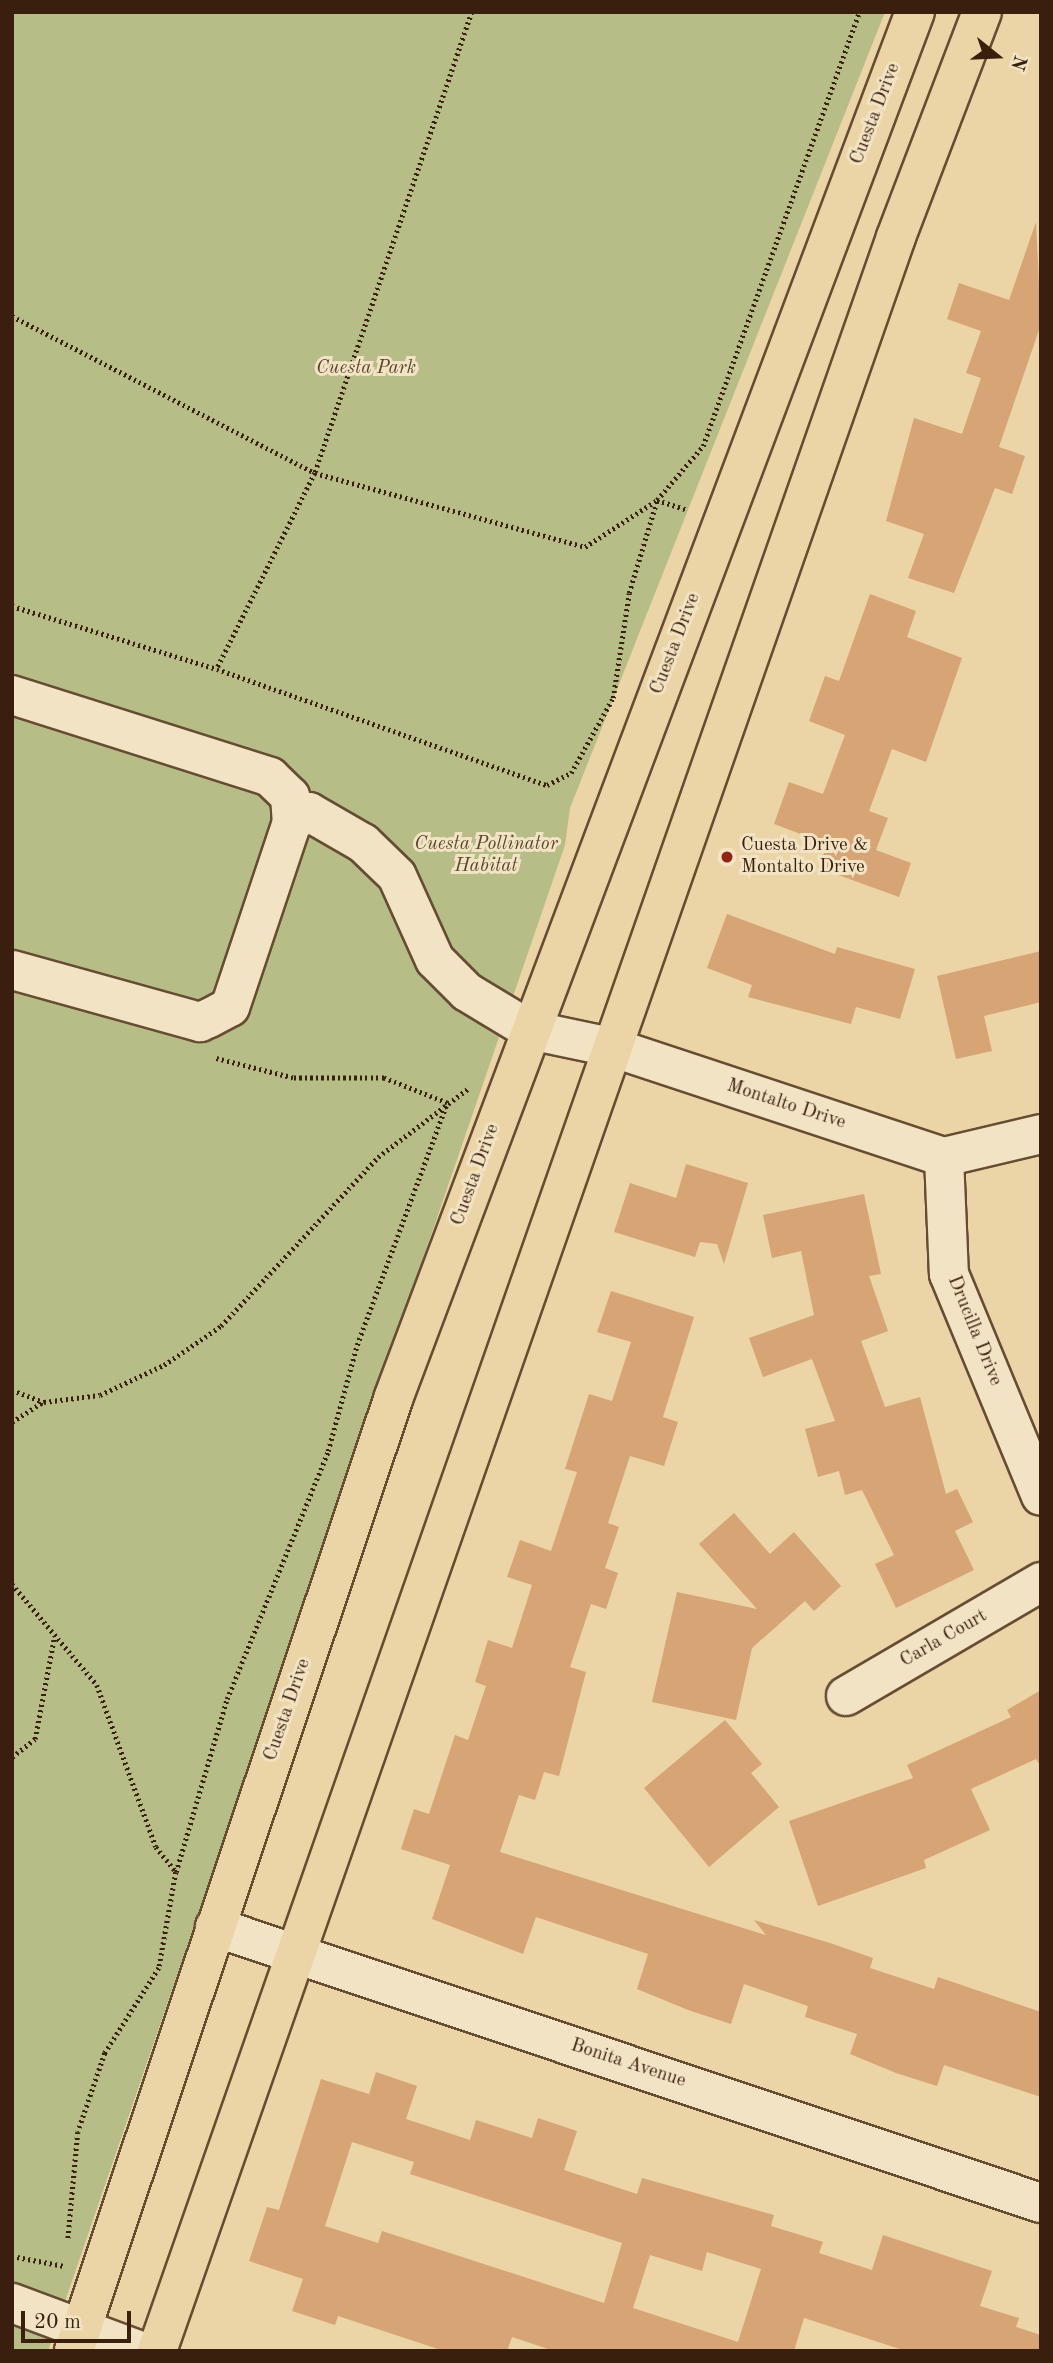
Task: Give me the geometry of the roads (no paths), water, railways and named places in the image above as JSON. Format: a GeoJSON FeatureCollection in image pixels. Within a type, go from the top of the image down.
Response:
{"type":"FeatureCollection","features":[{"type":"Feature","properties":{"kind":"main road","name":"Cuesta Drive"},"geometry":{"type":"LineString","coordinates":[[78,2340],[393,1399],[915,12]]}},
{"type":"Feature","properties":{"kind":"main road"},"geometry":{"type":"LineString","coordinates":[[157,2351],[611,1046],[982,12]]}},
{"type":"Feature","properties":{"kind":"street"},"geometry":{"type":"LineString","coordinates":[[12,695],[270,777],[290,796],[292,822],[230,1007],[200,1022],[12,970]]}},
{"type":"Feature","properties":{"kind":"street","name":"Montalto Drive"},"geometry":{"type":"LineString","coordinates":[[292,822],[309,812],[363,843],[397,876],[435,960],[467,992],[530,1030],[611,1046],[944,1157]]}},
{"type":"Feature","properties":{"kind":"street"},"geometry":{"type":"LineString","coordinates":[[944,1157],[1041,1133]]}},
{"type":"Feature","properties":{"kind":"street","name":"Drucilla Drive"},"geometry":{"type":"LineString","coordinates":[[944,1157],[949,1274],[1041,1496]]}},
{"type":"Feature","properties":{"kind":"street","name":"Carla Court"},"geometry":{"type":"LineString","coordinates":[[846,1696],[1041,1582]]}},
{"type":"Feature","properties":{"kind":"street","name":"Bonita Avenue"},"geometry":{"type":"LineString","coordinates":[[215,1927],[1041,2203]]}},
{"type":"Feature","properties":{"kind":"street"},"geometry":{"type":"LineString","coordinates":[[12,2304],[78,2340],[141,2351]]}},
{"type":"Feature","properties":{"kind":"place","name":"Cuesta Drive & Montalto Drive"},"geometry":{"type":"Point","coordinates":[727,857]}},
{"type":"Feature","properties":{"kind":"park label","name":"Cuesta Park"},"geometry":{"type":"Point","coordinates":[366,369]}},
{"type":"Feature","properties":{"kind":"park label","name":"Cuesta Pollinator Habitat"},"geometry":{"type":"Point","coordinates":[486,856]}}]}
